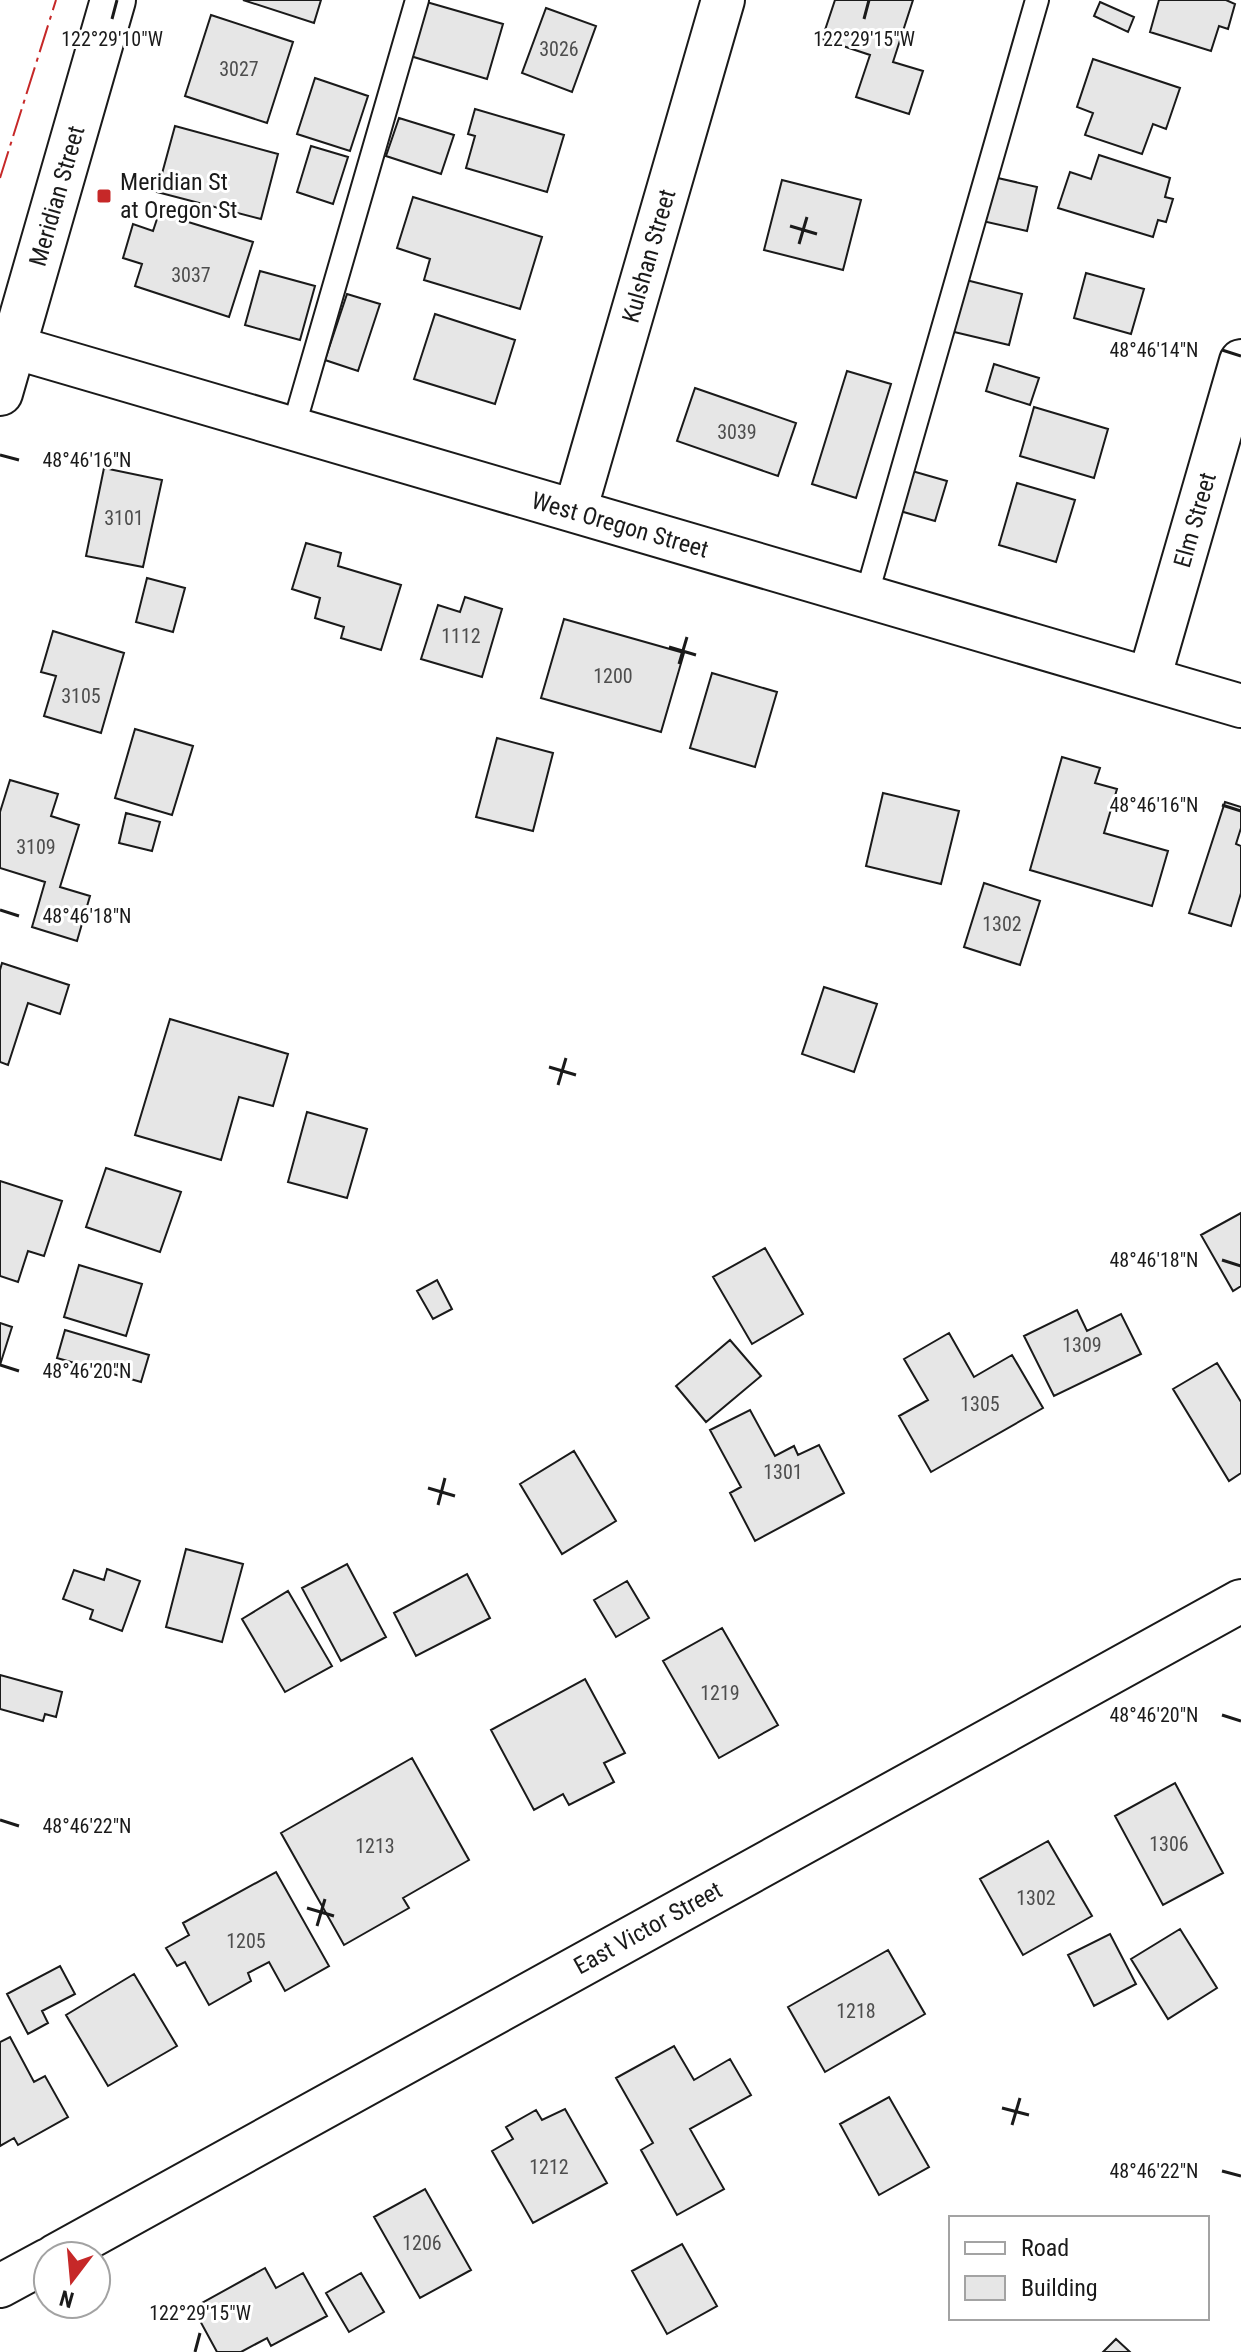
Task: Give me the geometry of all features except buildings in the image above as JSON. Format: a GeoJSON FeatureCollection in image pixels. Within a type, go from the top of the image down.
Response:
{"type":"FeatureCollection","features":[{"type":"Feature","properties":{"kind":"main road","name":"Meridian Street"},"geometry":{"type":"LineString","coordinates":[[0,393],[7,345],[113,0]]}},
{"type":"Feature","properties":{"kind":"street","name":"Kulshan Street"},"geometry":{"type":"LineString","coordinates":[[575,511],[723,0]]}},
{"type":"Feature","properties":{"kind":"street","name":"West Oregon Street"},"geometry":{"type":"LineString","coordinates":[[7,345],[1241,706]]}},
{"type":"Feature","properties":{"kind":"street","name":"Elm Street"},"geometry":{"type":"LineString","coordinates":[[1149,679],[1241,361]]}},
{"type":"Feature","properties":{"kind":"street","name":"East Victor Street"},"geometry":{"type":"LineString","coordinates":[[84,2240],[1241,1601]]}},
{"type":"Feature","properties":{"kind":"street"},"geometry":{"type":"LineString","coordinates":[[0,2286],[32,2269]]}},
{"type":"Feature","properties":{"kind":"lane"},"geometry":{"type":"LineString","coordinates":[[293,429],[417,0]]}},
{"type":"Feature","properties":{"kind":"lane"},"geometry":{"type":"LineString","coordinates":[[866,597],[1037,0]]}},
{"type":"Feature","properties":{"kind":"power"},"geometry":{"type":"LineString","coordinates":[[0,178],[56,0]]}},
{"type":"Feature","properties":{"kind":"place","name":"Meridian St at Oregon St"},"geometry":{"type":"Point","coordinates":[104,196]}}]}
